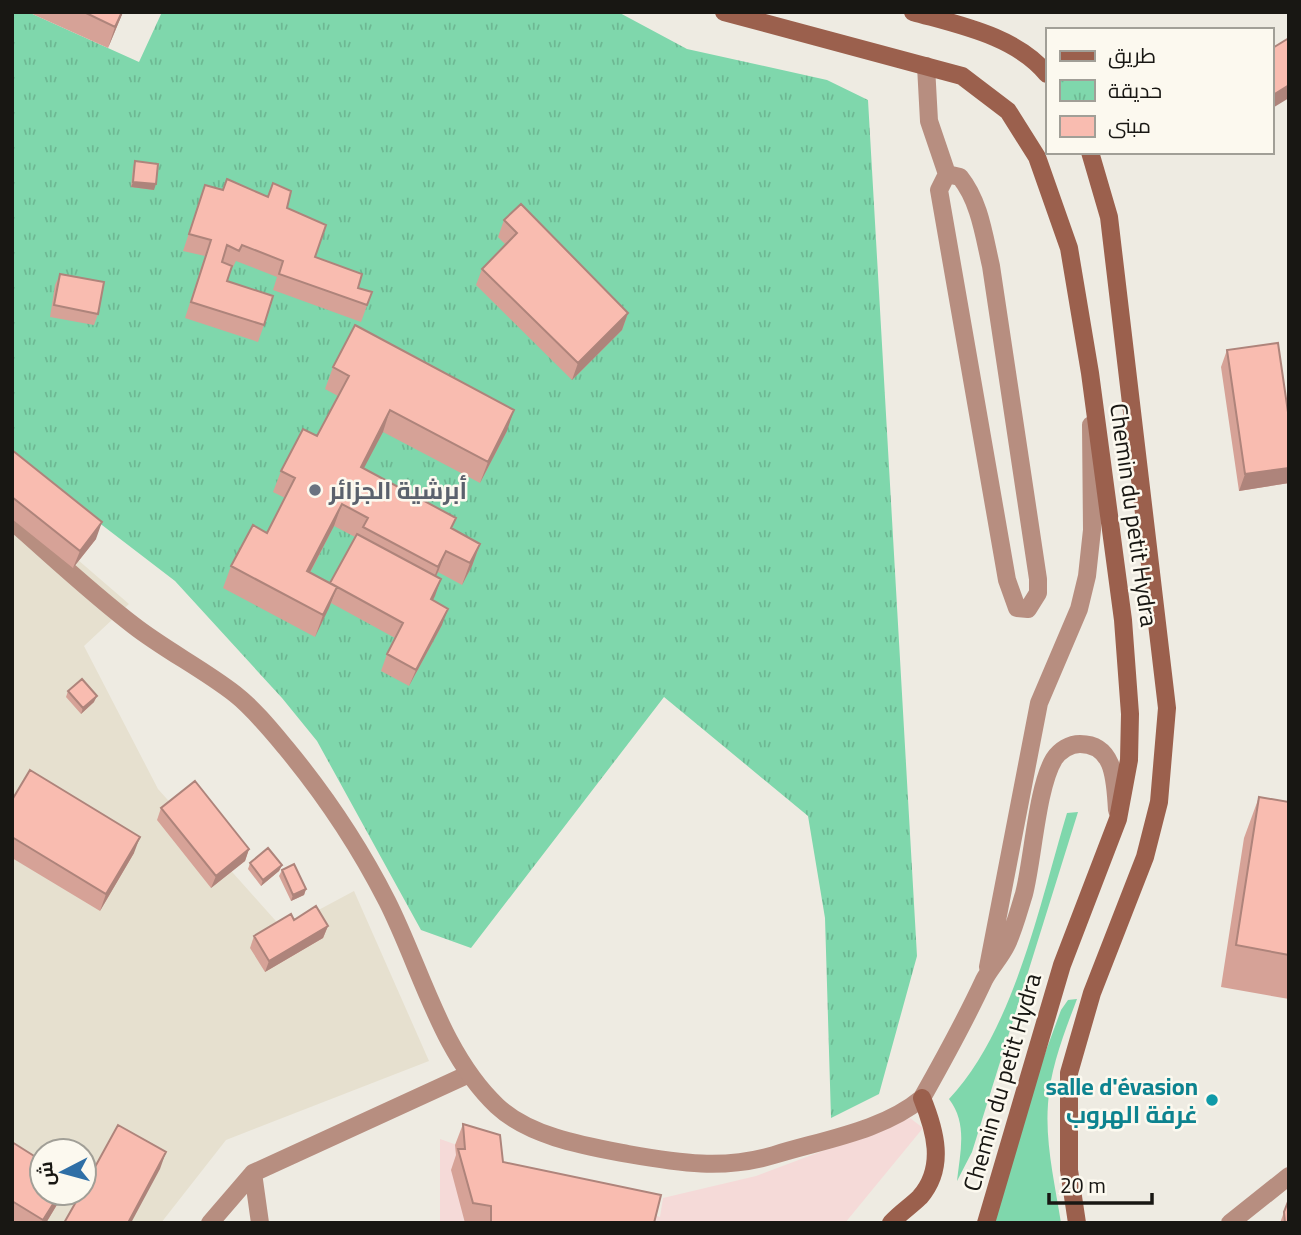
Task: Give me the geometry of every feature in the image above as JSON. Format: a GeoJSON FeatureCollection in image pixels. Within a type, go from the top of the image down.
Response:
{"type":"FeatureCollection","features":[{"type":"Feature","properties":{"kind":"main road","name":"Chemin du petit Hydra"},"geometry":{"type":"LineString","coordinates":[[724,12],[962,76],[1008,111],[1037,157],[1069,248],[1090,373],[1128,668],[1129,760],[1118,819],[1062,965],[986,1223]]}},
{"type":"Feature","properties":{"kind":"main road"},"geometry":{"type":"LineString","coordinates":[[913,12],[960,25],[1013,46],[1046,74]]}},
{"type":"Feature","properties":{"kind":"main road","name":"Chemin du petit Hydra"},"geometry":{"type":"LineString","coordinates":[[1077,1223],[1069,1170],[1069,1073],[1092,993],[1145,857],[1159,802],[1167,708],[1109,217],[1091,154]]}},
{"type":"Feature","properties":{"kind":"main road"},"geometry":{"type":"LineString","coordinates":[[891,1223],[926,1188],[935,1165],[936,1138],[922,1098]]}},
{"type":"Feature","properties":{"kind":"street"},"geometry":{"type":"LineString","coordinates":[[926,66],[929,121],[947,174]]}},
{"type":"Feature","properties":{"kind":"street"},"geometry":{"type":"LineString","coordinates":[[947,174],[960,177],[970,192],[980,218],[991,266],[1038,579],[1038,593],[1028,609],[1017,608],[1014,604],[1007,580],[940,203],[939,185],[947,174]]}},
{"type":"Feature","properties":{"kind":"street"},"geometry":{"type":"LineString","coordinates":[[986,977],[1039,703],[1079,609],[1087,576],[1093,530],[1090,373]]}},
{"type":"Feature","properties":{"kind":"street"},"geometry":{"type":"LineString","coordinates":[[12,520],[134,626],[237,695],[285,747],[341,825],[387,901],[469,1074],[499,1108],[531,1127],[606,1150],[698,1166],[728,1165],[758,1160],[869,1126],[912,1107],[922,1098],[968,1017],[986,977],[1007,945],[1024,893],[1051,767],[1067,747],[1093,746],[1107,757],[1114,772],[1118,819]]}},
{"type":"Feature","properties":{"kind":"street"},"geometry":{"type":"LineString","coordinates":[[210,1223],[253,1173],[469,1074]]}},
{"type":"Feature","properties":{"kind":"street"},"geometry":{"type":"LineString","coordinates":[[253,1173],[260,1223]]}},
{"type":"Feature","properties":{"kind":"street"},"geometry":{"type":"LineString","coordinates":[[1230,1223],[1289,1175]]}},
{"type":"Feature","properties":{"kind":"shaded area"},"geometry":{"type":"Polygon","coordinates":[[[12,503],[129,604],[84,646],[158,789],[283,929],[354,891],[429,1061],[226,1140],[161,1223],[28,1223],[12,1213],[12,503]]]}},
{"type":"Feature","properties":{"kind":"shaded area"},"geometry":{"type":"Polygon","coordinates":[[[910,1118],[923,1128],[845,1223],[440,1223],[440,1139],[660,1217],[663,1198],[756,1176],[910,1118]]]}},
{"type":"Feature","properties":{"kind":"green space"},"geometry":{"type":"Polygon","coordinates":[[[12,12],[28,12],[139,62],[162,12],[618,12],[687,49],[827,80],[868,100],[917,956],[879,1094],[831,1118],[825,918],[808,816],[664,697],[471,948],[421,930],[317,741],[282,698],[175,581],[12,456],[12,12]]]}},
{"type":"Feature","properties":{"kind":"green space"},"geometry":{"type":"Polygon","coordinates":[[[1078,812],[972,1152],[957,1181],[961,1128],[949,1099],[972,1071],[1008,1002],[1035,925],[1067,813],[1078,812]]]}},
{"type":"Feature","properties":{"kind":"green space"},"geometry":{"type":"Polygon","coordinates":[[[1077,999],[1055,1063],[1048,1104],[1049,1149],[1061,1223],[994,1223],[1023,1113],[1061,1010],[1068,1000],[1077,999]]]}},
{"type":"Feature","properties":{"kind":"building"},"geometry":{"type":"Polygon","coordinates":[[[84,12],[122,12],[115,27],[84,12]]]}},
{"type":"Feature","properties":{"kind":"building"},"geometry":{"type":"Polygon","coordinates":[[[1289,38],[1289,85],[1273,95],[1273,48],[1289,38]]]}},
{"type":"Feature","properties":{"kind":"building"},"geometry":{"type":"Polygon","coordinates":[[[135,161],[158,164],[156,184],[133,182],[135,161]]]}},
{"type":"Feature","properties":{"kind":"building"},"geometry":{"type":"Polygon","coordinates":[[[227,179],[268,197],[273,183],[291,191],[287,208],[326,225],[315,257],[362,274],[358,288],[372,292],[367,305],[279,274],[283,261],[242,245],[239,251],[227,245],[222,262],[232,266],[227,281],[273,296],[264,325],[191,302],[211,240],[189,234],[205,185],[223,190],[227,179]]]}},
{"type":"Feature","properties":{"kind":"building"},"geometry":{"type":"Polygon","coordinates":[[[521,204],[628,313],[578,363],[482,269],[517,233],[504,220],[521,204]]]}},
{"type":"Feature","properties":{"kind":"building"},"geometry":{"type":"Polygon","coordinates":[[[60,274],[104,282],[98,314],[54,305],[60,274]]]}},
{"type":"Feature","properties":{"kind":"building","name":"أبرشية الجزائر"},"geometry":{"type":"Polygon","coordinates":[[[355,325],[514,410],[488,462],[390,410],[361,467],[456,518],[451,528],[480,544],[470,563],[446,551],[438,567],[363,527],[368,518],[342,504],[307,571],[337,587],[323,615],[231,566],[253,525],[267,533],[295,478],[281,471],[303,429],[317,436],[349,376],[333,367],[355,325]]]}},
{"type":"Feature","properties":{"kind":"building"},"geometry":{"type":"Polygon","coordinates":[[[1278,343],[1289,419],[1289,468],[1245,474],[1227,350],[1278,343]]]}},
{"type":"Feature","properties":{"kind":"building"},"geometry":{"type":"Polygon","coordinates":[[[12,450],[102,522],[80,551],[12,497],[12,450]]]}},
{"type":"Feature","properties":{"kind":"building"},"geometry":{"type":"Polygon","coordinates":[[[357,534],[441,579],[431,599],[448,609],[416,670],[387,654],[403,623],[330,583],[357,534]]]}},
{"type":"Feature","properties":{"kind":"building"},"geometry":{"type":"Polygon","coordinates":[[[82,679],[97,696],[83,708],[68,691],[82,679]]]}},
{"type":"Feature","properties":{"kind":"building"},"geometry":{"type":"Polygon","coordinates":[[[30,770],[140,837],[106,894],[12,837],[12,800],[30,770]]]}},
{"type":"Feature","properties":{"kind":"building"},"geometry":{"type":"Polygon","coordinates":[[[195,781],[249,849],[216,876],[161,808],[195,781]]]}},
{"type":"Feature","properties":{"kind":"building"},"geometry":{"type":"Polygon","coordinates":[[[1259,797],[1289,802],[1289,955],[1236,945],[1259,797]]]}},
{"type":"Feature","properties":{"kind":"building"},"geometry":{"type":"Polygon","coordinates":[[[268,848],[282,865],[263,880],[250,863],[268,848]]]}},
{"type":"Feature","properties":{"kind":"building"},"geometry":{"type":"Polygon","coordinates":[[[294,864],[306,889],[293,895],[282,870],[294,864]]]}},
{"type":"Feature","properties":{"kind":"building"},"geometry":{"type":"Polygon","coordinates":[[[316,906],[328,926],[269,961],[254,936],[291,914],[294,920],[316,906]]]}},
{"type":"Feature","properties":{"kind":"building"},"geometry":{"type":"Polygon","coordinates":[[[463,1124],[500,1135],[503,1162],[661,1195],[654,1223],[491,1223],[491,1206],[473,1203],[458,1149],[465,1149],[463,1124]]]}},
{"type":"Feature","properties":{"kind":"building"},"geometry":{"type":"Polygon","coordinates":[[[118,1125],[166,1152],[128,1223],[64,1223],[73,1207],[98,1207],[98,1161],[118,1125]]]}},
{"type":"Feature","properties":{"kind":"building"},"geometry":{"type":"Polygon","coordinates":[[[12,1142],[28,1152],[28,1207],[51,1207],[43,1220],[12,1201],[12,1142]]]}},
{"type":"Feature","properties":{"kind":"building"},"geometry":{"type":"Polygon","coordinates":[[[1289,1199],[1289,1223],[1285,1223],[1284,1212],[1289,1199]]]}},
{"type":"Feature","properties":{"kind":"place","name":"أبرشية الجزائر"},"geometry":{"type":"Point","coordinates":[315,490]}},
{"type":"Feature","properties":{"kind":"place","name":"salle d'évasion غرفة الهروب"},"geometry":{"type":"Point","coordinates":[1212,1100]}}]}
